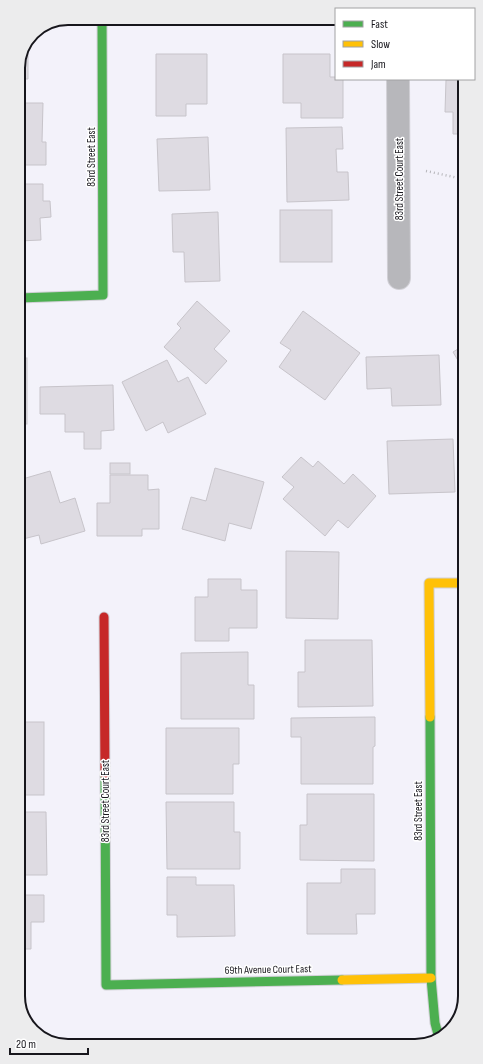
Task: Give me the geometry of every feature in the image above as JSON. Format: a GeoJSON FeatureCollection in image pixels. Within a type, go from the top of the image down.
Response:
{"type":"FeatureCollection","features":[{"type":"Feature","properties":{"kind":"street","name":"83rd Street East"},"geometry":{"type":"LineString","coordinates":[[25,298],[103,296],[102,25]]}},
{"type":"Feature","properties":{"kind":"street","name":"83rd Street Court East"},"geometry":{"type":"LineString","coordinates":[[398,80],[399,278]]}},
{"type":"Feature","properties":{"kind":"street","name":"83rd Street East"},"geometry":{"type":"LineString","coordinates":[[437,1032],[435,1023],[431,978],[428,583],[458,582]]}},
{"type":"Feature","properties":{"kind":"street","name":"83rd Street Court East"},"geometry":{"type":"LineString","coordinates":[[104,617],[106,985]]}},
{"type":"Feature","properties":{"kind":"street","name":"69th Avenue Court East"},"geometry":{"type":"LineString","coordinates":[[106,985],[431,978]]}},
{"type":"Feature","properties":{"kind":"path"},"geometry":{"type":"LineString","coordinates":[[426,171],[458,178]]}},
{"type":"Feature","properties":{"kind":"building"},"geometry":{"type":"Polygon","coordinates":[[[28,52],[28,79],[25,79],[25,65],[28,52]]]}},
{"type":"Feature","properties":{"kind":"building"},"geometry":{"type":"Polygon","coordinates":[[[156,54],[207,54],[207,104],[186,104],[186,116],[156,116],[156,54]]]}},
{"type":"Feature","properties":{"kind":"building"},"geometry":{"type":"Polygon","coordinates":[[[283,54],[330,54],[330,77],[335,77],[335,80],[343,80],[343,118],[301,118],[301,103],[283,103],[283,54]]]}},
{"type":"Feature","properties":{"kind":"building"},"geometry":{"type":"Polygon","coordinates":[[[446,80],[458,80],[458,134],[453,134],[453,112],[445,112],[446,80]]]}},
{"type":"Feature","properties":{"kind":"building"},"geometry":{"type":"Polygon","coordinates":[[[25,103],[43,103],[42,142],[46,142],[46,165],[25,165],[25,103]]]}},
{"type":"Feature","properties":{"kind":"building"},"geometry":{"type":"Polygon","coordinates":[[[342,127],[343,149],[336,149],[337,172],[348,172],[349,200],[287,202],[286,128],[342,127]]]}},
{"type":"Feature","properties":{"kind":"building"},"geometry":{"type":"Polygon","coordinates":[[[208,137],[210,190],[159,191],[157,139],[208,137]]]}},
{"type":"Feature","properties":{"kind":"building"},"geometry":{"type":"Polygon","coordinates":[[[25,184],[43,184],[43,201],[50,201],[51,217],[40,218],[41,240],[25,241],[25,184]]]}},
{"type":"Feature","properties":{"kind":"building"},"geometry":{"type":"Polygon","coordinates":[[[280,210],[332,210],[332,262],[280,262],[280,210]]]}},
{"type":"Feature","properties":{"kind":"building"},"geometry":{"type":"Polygon","coordinates":[[[218,212],[220,281],[185,282],[184,252],[173,252],[172,214],[218,212]]]}},
{"type":"Feature","properties":{"kind":"building"},"geometry":{"type":"Polygon","coordinates":[[[197,301],[230,331],[214,349],[227,361],[206,384],[164,347],[181,328],[177,324],[197,301]]]}},
{"type":"Feature","properties":{"kind":"building"},"geometry":{"type":"Polygon","coordinates":[[[303,311],[360,353],[325,400],[279,367],[291,350],[280,343],[303,311]]]}},
{"type":"Feature","properties":{"kind":"building"},"geometry":{"type":"Polygon","coordinates":[[[458,349],[458,360],[453,352],[458,349]]]}},
{"type":"Feature","properties":{"kind":"building"},"geometry":{"type":"Polygon","coordinates":[[[439,355],[441,405],[392,406],[391,388],[367,389],[366,357],[439,355]]]}},
{"type":"Feature","properties":{"kind":"building"},"geometry":{"type":"Polygon","coordinates":[[[25,358],[27,358],[27,424],[25,424],[25,358]]]}},
{"type":"Feature","properties":{"kind":"building"},"geometry":{"type":"Polygon","coordinates":[[[167,360],[178,382],[188,377],[206,414],[168,433],[163,422],[146,431],[122,382],[167,360]]]}},
{"type":"Feature","properties":{"kind":"building"},"geometry":{"type":"Polygon","coordinates":[[[113,385],[114,430],[101,431],[101,449],[84,449],[84,432],[65,432],[65,414],[40,414],[40,387],[113,385]]]}},
{"type":"Feature","properties":{"kind":"building"},"geometry":{"type":"Polygon","coordinates":[[[453,439],[455,492],[389,494],[387,441],[453,439]]]}},
{"type":"Feature","properties":{"kind":"building"},"geometry":{"type":"Polygon","coordinates":[[[301,457],[313,467],[318,461],[344,484],[353,474],[376,496],[348,528],[338,520],[325,536],[283,499],[294,487],[282,477],[301,457]]]}},
{"type":"Feature","properties":{"kind":"building"},"geometry":{"type":"Polygon","coordinates":[[[110,463],[130,463],[130,474],[110,474],[110,463]]]}},
{"type":"Feature","properties":{"kind":"building"},"geometry":{"type":"Polygon","coordinates":[[[215,468],[264,482],[251,529],[229,523],[225,541],[182,529],[191,497],[206,501],[215,468]]]}},
{"type":"Feature","properties":{"kind":"building"},"geometry":{"type":"Polygon","coordinates":[[[50,471],[60,503],[75,498],[85,531],[41,544],[39,535],[25,538],[25,478],[50,471]]]}},
{"type":"Feature","properties":{"kind":"building"},"geometry":{"type":"Polygon","coordinates":[[[110,475],[148,475],[148,490],[159,489],[159,529],[142,529],[142,536],[97,536],[97,503],[110,503],[110,475]]]}},
{"type":"Feature","properties":{"kind":"building"},"geometry":{"type":"Polygon","coordinates":[[[286,551],[339,552],[338,619],[286,618],[286,551]]]}},
{"type":"Feature","properties":{"kind":"building"},"geometry":{"type":"Polygon","coordinates":[[[208,579],[241,579],[241,590],[257,590],[257,628],[229,628],[229,641],[195,641],[195,597],[208,597],[208,579]]]}},
{"type":"Feature","properties":{"kind":"building"},"geometry":{"type":"Polygon","coordinates":[[[305,640],[372,640],[373,706],[298,707],[298,672],[305,672],[305,640]]]}},
{"type":"Feature","properties":{"kind":"building"},"geometry":{"type":"Polygon","coordinates":[[[248,652],[248,685],[254,685],[254,719],[181,719],[181,653],[248,652]]]}},
{"type":"Feature","properties":{"kind":"building"},"geometry":{"type":"Polygon","coordinates":[[[375,717],[373,784],[301,784],[301,737],[291,737],[291,718],[375,717]]]}},
{"type":"Feature","properties":{"kind":"building"},"geometry":{"type":"Polygon","coordinates":[[[25,722],[44,722],[44,795],[25,795],[25,722]]]}},
{"type":"Feature","properties":{"kind":"building"},"geometry":{"type":"Polygon","coordinates":[[[166,728],[239,728],[239,764],[233,764],[233,794],[166,794],[166,728]]]}},
{"type":"Feature","properties":{"kind":"building"},"geometry":{"type":"Polygon","coordinates":[[[307,794],[374,794],[374,861],[300,860],[300,825],[307,825],[307,794]]]}},
{"type":"Feature","properties":{"kind":"building"},"geometry":{"type":"Polygon","coordinates":[[[166,802],[234,802],[234,832],[240,832],[240,869],[167,869],[166,802]]]}},
{"type":"Feature","properties":{"kind":"building"},"geometry":{"type":"Polygon","coordinates":[[[25,812],[46,812],[47,875],[25,875],[25,812]]]}},
{"type":"Feature","properties":{"kind":"building"},"geometry":{"type":"Polygon","coordinates":[[[341,869],[375,869],[375,914],[356,914],[357,934],[307,934],[307,883],[341,883],[341,869]]]}},
{"type":"Feature","properties":{"kind":"building"},"geometry":{"type":"Polygon","coordinates":[[[167,877],[196,877],[196,885],[234,885],[235,936],[177,937],[177,915],[167,915],[167,877]]]}},
{"type":"Feature","properties":{"kind":"building"},"geometry":{"type":"Polygon","coordinates":[[[25,895],[44,895],[44,922],[31,922],[31,949],[25,949],[25,895]]]}},
{"type":"Feature","properties":{"kind":"traffic: fast"},"geometry":{"type":"LineString","coordinates":[[25,298],[103,295],[102,25]]}},
{"type":"Feature","properties":{"kind":"traffic: fast"},"geometry":{"type":"LineString","coordinates":[[430,717],[431,978],[435,1023],[437,1032]]}},
{"type":"Feature","properties":{"kind":"traffic: fast"},"geometry":{"type":"LineString","coordinates":[[105,775],[106,985],[342,980]]}},
{"type":"Feature","properties":{"kind":"traffic: slow"},"geometry":{"type":"LineString","coordinates":[[430,717],[429,583],[458,583]]}},
{"type":"Feature","properties":{"kind":"traffic: slow"},"geometry":{"type":"LineString","coordinates":[[342,980],[431,978]]}},
{"type":"Feature","properties":{"kind":"traffic: jam"},"geometry":{"type":"LineString","coordinates":[[104,617],[105,775]]}}]}
